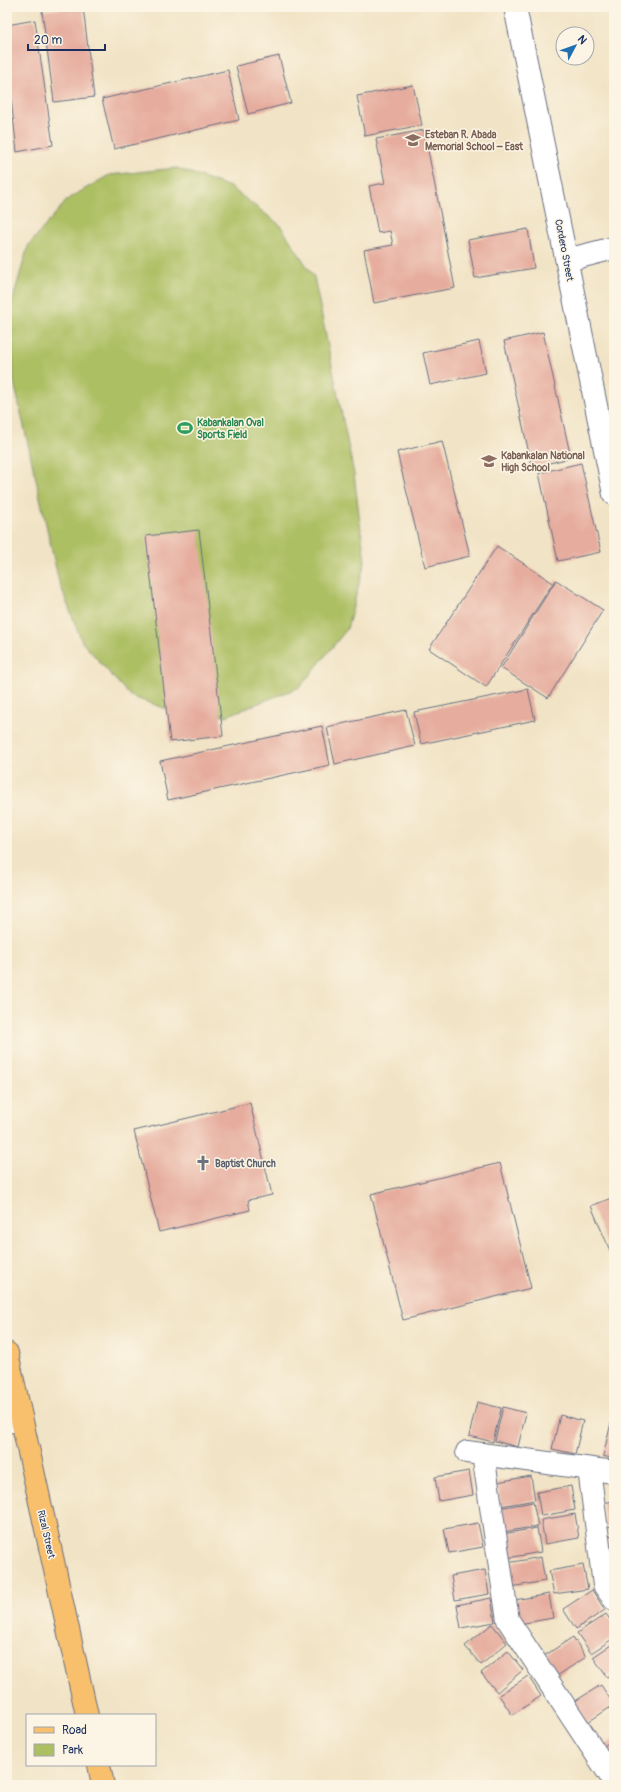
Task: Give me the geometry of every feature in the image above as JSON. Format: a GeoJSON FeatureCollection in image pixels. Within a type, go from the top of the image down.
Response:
{"type":"FeatureCollection","features":[{"type":"Feature","properties":{"kind":"main road","name":"Rizal Street"},"geometry":{"type":"LineString","coordinates":[[7,1353],[14,1421],[87,1714]]}},
{"type":"Feature","properties":{"kind":"main road"},"geometry":{"type":"LineString","coordinates":[[98,1766],[103,1785]]}},
{"type":"Feature","properties":{"kind":"street","name":"Cordero Street"},"geometry":{"type":"LineString","coordinates":[[516,7],[614,494]]}},
{"type":"Feature","properties":{"kind":"street"},"geometry":{"type":"LineString","coordinates":[[567,260],[614,248]]}},
{"type":"Feature","properties":{"kind":"street"},"geometry":{"type":"LineString","coordinates":[[614,1472],[475,1453],[508,1620],[614,1781]]}},
{"type":"Feature","properties":{"kind":"street"},"geometry":{"type":"LineString","coordinates":[[589,1469],[604,1585],[614,1599]]}},
{"type":"Feature","properties":{"kind":"green space","name":"Kabankalan Oval Sports Field"},"geometry":{"type":"Polygon","coordinates":[[[177,168],[230,187],[280,225],[314,277],[354,474],[365,562],[347,629],[300,687],[226,716],[170,710],[130,696],[82,642],[59,582],[14,382],[10,309],[28,246],[68,199],[109,175],[177,168]]]}},
{"type":"Feature","properties":{"kind":"building"},"geometry":{"type":"Polygon","coordinates":[[[83,7],[94,97],[54,102],[42,11],[83,7]]]}},
{"type":"Feature","properties":{"kind":"building"},"geometry":{"type":"Polygon","coordinates":[[[35,20],[53,145],[17,152],[7,63],[7,25],[35,20]]]}},
{"type":"Feature","properties":{"kind":"building"},"geometry":{"type":"Polygon","coordinates":[[[279,56],[291,103],[248,114],[236,66],[279,56]]]}},
{"type":"Feature","properties":{"kind":"building"},"geometry":{"type":"Polygon","coordinates":[[[228,70],[239,120],[114,149],[102,99],[228,70]]]}},
{"type":"Feature","properties":{"kind":"building"},"geometry":{"type":"Polygon","coordinates":[[[413,85],[422,125],[365,136],[357,96],[413,85]]]}},
{"type":"Feature","properties":{"kind":"building"},"geometry":{"type":"Polygon","coordinates":[[[424,130],[455,288],[374,303],[364,250],[393,245],[390,231],[378,233],[369,186],[385,183],[376,139],[424,130]]]}},
{"type":"Feature","properties":{"kind":"building"},"geometry":{"type":"Polygon","coordinates":[[[528,229],[534,268],[475,278],[468,240],[528,229]]]}},
{"type":"Feature","properties":{"kind":"building"},"geometry":{"type":"Polygon","coordinates":[[[543,332],[571,458],[532,467],[504,341],[543,332]]]}},
{"type":"Feature","properties":{"kind":"building"},"geometry":{"type":"Polygon","coordinates":[[[479,341],[486,373],[430,385],[423,353],[479,341]]]}},
{"type":"Feature","properties":{"kind":"building"},"geometry":{"type":"Polygon","coordinates":[[[442,441],[470,556],[425,567],[397,452],[442,441]]]}},
{"type":"Feature","properties":{"kind":"building"},"geometry":{"type":"Polygon","coordinates":[[[581,463],[601,552],[558,561],[539,473],[581,463]]]}},
{"type":"Feature","properties":{"kind":"building"},"geometry":{"type":"Polygon","coordinates":[[[199,530],[223,736],[170,742],[146,536],[199,530]]]}},
{"type":"Feature","properties":{"kind":"building"},"geometry":{"type":"Polygon","coordinates":[[[497,546],[553,583],[486,687],[429,649],[497,546]]]}},
{"type":"Feature","properties":{"kind":"building"},"geometry":{"type":"Polygon","coordinates":[[[556,580],[603,610],[548,698],[501,668],[556,580]]]}},
{"type":"Feature","properties":{"kind":"building"},"geometry":{"type":"Polygon","coordinates":[[[528,689],[535,720],[421,744],[414,712],[528,689]]]}},
{"type":"Feature","properties":{"kind":"building"},"geometry":{"type":"Polygon","coordinates":[[[406,710],[415,746],[335,764],[327,727],[406,710]]]}},
{"type":"Feature","properties":{"kind":"building"},"geometry":{"type":"Polygon","coordinates":[[[322,726],[330,765],[168,800],[160,761],[322,726]]]}},
{"type":"Feature","properties":{"kind":"building","name":"Baptist Church"},"geometry":{"type":"Polygon","coordinates":[[[250,1103],[272,1195],[248,1200],[250,1210],[159,1232],[134,1131],[250,1103]]]}},
{"type":"Feature","properties":{"kind":"building"},"geometry":{"type":"Polygon","coordinates":[[[500,1163],[531,1288],[403,1320],[371,1194],[500,1163]]]}},
{"type":"Feature","properties":{"kind":"building"},"geometry":{"type":"Polygon","coordinates":[[[614,1197],[614,1260],[591,1206],[614,1197]]]}},
{"type":"Feature","properties":{"kind":"building"},"geometry":{"type":"Polygon","coordinates":[[[477,1402],[501,1408],[493,1442],[469,1436],[477,1402]]]}},
{"type":"Feature","properties":{"kind":"building"},"geometry":{"type":"Polygon","coordinates":[[[503,1407],[526,1413],[518,1447],[495,1441],[503,1407]]]}},
{"type":"Feature","properties":{"kind":"building"},"geometry":{"type":"Polygon","coordinates":[[[560,1415],[583,1421],[575,1454],[552,1449],[560,1415]]]}},
{"type":"Feature","properties":{"kind":"building"},"geometry":{"type":"Polygon","coordinates":[[[611,1423],[614,1423],[614,1459],[603,1456],[611,1423]]]}},
{"type":"Feature","properties":{"kind":"building"},"geometry":{"type":"Polygon","coordinates":[[[469,1471],[473,1495],[439,1501],[435,1477],[469,1471]]]}},
{"type":"Feature","properties":{"kind":"building"},"geometry":{"type":"Polygon","coordinates":[[[531,1476],[535,1500],[501,1506],[497,1482],[531,1476]]]}},
{"type":"Feature","properties":{"kind":"building"},"geometry":{"type":"Polygon","coordinates":[[[571,1486],[575,1510],[541,1516],[537,1492],[571,1486]]]}},
{"type":"Feature","properties":{"kind":"building"},"geometry":{"type":"Polygon","coordinates":[[[614,1501],[614,1526],[606,1527],[602,1503],[614,1501]]]}},
{"type":"Feature","properties":{"kind":"building"},"geometry":{"type":"Polygon","coordinates":[[[533,1502],[538,1526],[504,1532],[499,1508],[533,1502]]]}},
{"type":"Feature","properties":{"kind":"building"},"geometry":{"type":"Polygon","coordinates":[[[575,1514],[579,1538],[545,1544],[541,1520],[575,1514]]]}},
{"type":"Feature","properties":{"kind":"building"},"geometry":{"type":"Polygon","coordinates":[[[478,1523],[483,1547],[449,1553],[444,1529],[478,1523]]]}},
{"type":"Feature","properties":{"kind":"building"},"geometry":{"type":"Polygon","coordinates":[[[537,1528],[541,1552],[507,1558],[503,1534],[537,1528]]]}},
{"type":"Feature","properties":{"kind":"building"},"geometry":{"type":"Polygon","coordinates":[[[614,1535],[614,1559],[611,1560],[607,1536],[614,1535]]]}},
{"type":"Feature","properties":{"kind":"building"},"geometry":{"type":"Polygon","coordinates":[[[541,1557],[545,1581],[511,1587],[507,1563],[541,1557]]]}},
{"type":"Feature","properties":{"kind":"building"},"geometry":{"type":"Polygon","coordinates":[[[583,1565],[588,1589],[554,1594],[549,1571],[583,1565]]]}},
{"type":"Feature","properties":{"kind":"building"},"geometry":{"type":"Polygon","coordinates":[[[485,1570],[489,1594],[455,1600],[451,1576],[485,1570]]]}},
{"type":"Feature","properties":{"kind":"building"},"geometry":{"type":"Polygon","coordinates":[[[592,1590],[605,1610],[576,1629],[563,1609],[592,1590]]]}},
{"type":"Feature","properties":{"kind":"building"},"geometry":{"type":"Polygon","coordinates":[[[549,1594],[553,1618],[519,1624],[515,1600],[549,1594]]]}},
{"type":"Feature","properties":{"kind":"building"},"geometry":{"type":"Polygon","coordinates":[[[491,1598],[495,1622],[461,1628],[457,1605],[491,1598]]]}},
{"type":"Feature","properties":{"kind":"building"},"geometry":{"type":"Polygon","coordinates":[[[606,1614],[614,1625],[614,1638],[591,1653],[577,1633],[606,1614]]]}},
{"type":"Feature","properties":{"kind":"building"},"geometry":{"type":"Polygon","coordinates":[[[492,1624],[507,1643],[481,1665],[465,1646],[492,1624]]]}},
{"type":"Feature","properties":{"kind":"building"},"geometry":{"type":"Polygon","coordinates":[[[573,1637],[586,1657],[557,1676],[544,1656],[573,1637]]]}},
{"type":"Feature","properties":{"kind":"building"},"geometry":{"type":"Polygon","coordinates":[[[614,1643],[614,1672],[607,1677],[593,1657],[614,1643]]]}},
{"type":"Feature","properties":{"kind":"building"},"geometry":{"type":"Polygon","coordinates":[[[508,1651],[523,1670],[497,1692],[481,1673],[508,1651]]]}},
{"type":"Feature","properties":{"kind":"building"},"geometry":{"type":"Polygon","coordinates":[[[528,1676],[541,1696],[512,1715],[499,1695],[528,1676]]]}},
{"type":"Feature","properties":{"kind":"building"},"geometry":{"type":"Polygon","coordinates":[[[614,1676],[614,1687],[609,1680],[614,1676]]]}},
{"type":"Feature","properties":{"kind":"building"},"geometry":{"type":"Polygon","coordinates":[[[601,1685],[614,1705],[585,1724],[572,1703],[601,1685]]]}},
{"type":"Feature","properties":{"kind":"building"},"geometry":{"type":"Polygon","coordinates":[[[614,1739],[614,1762],[604,1746],[614,1739]]]}},
{"type":"Feature","properties":{"kind":"place","name":"Esteban R. Abada Memorial School – East"},"geometry":{"type":"Point","coordinates":[413,140]}},
{"type":"Feature","properties":{"kind":"place","name":"Kabankalan Oval Sports Field"},"geometry":{"type":"Point","coordinates":[185,428]}},
{"type":"Feature","properties":{"kind":"place","name":"Kabankalan National High School"},"geometry":{"type":"Point","coordinates":[489,461]}},
{"type":"Feature","properties":{"kind":"place","name":"Baptist Church"},"geometry":{"type":"Point","coordinates":[203,1163]}}]}
